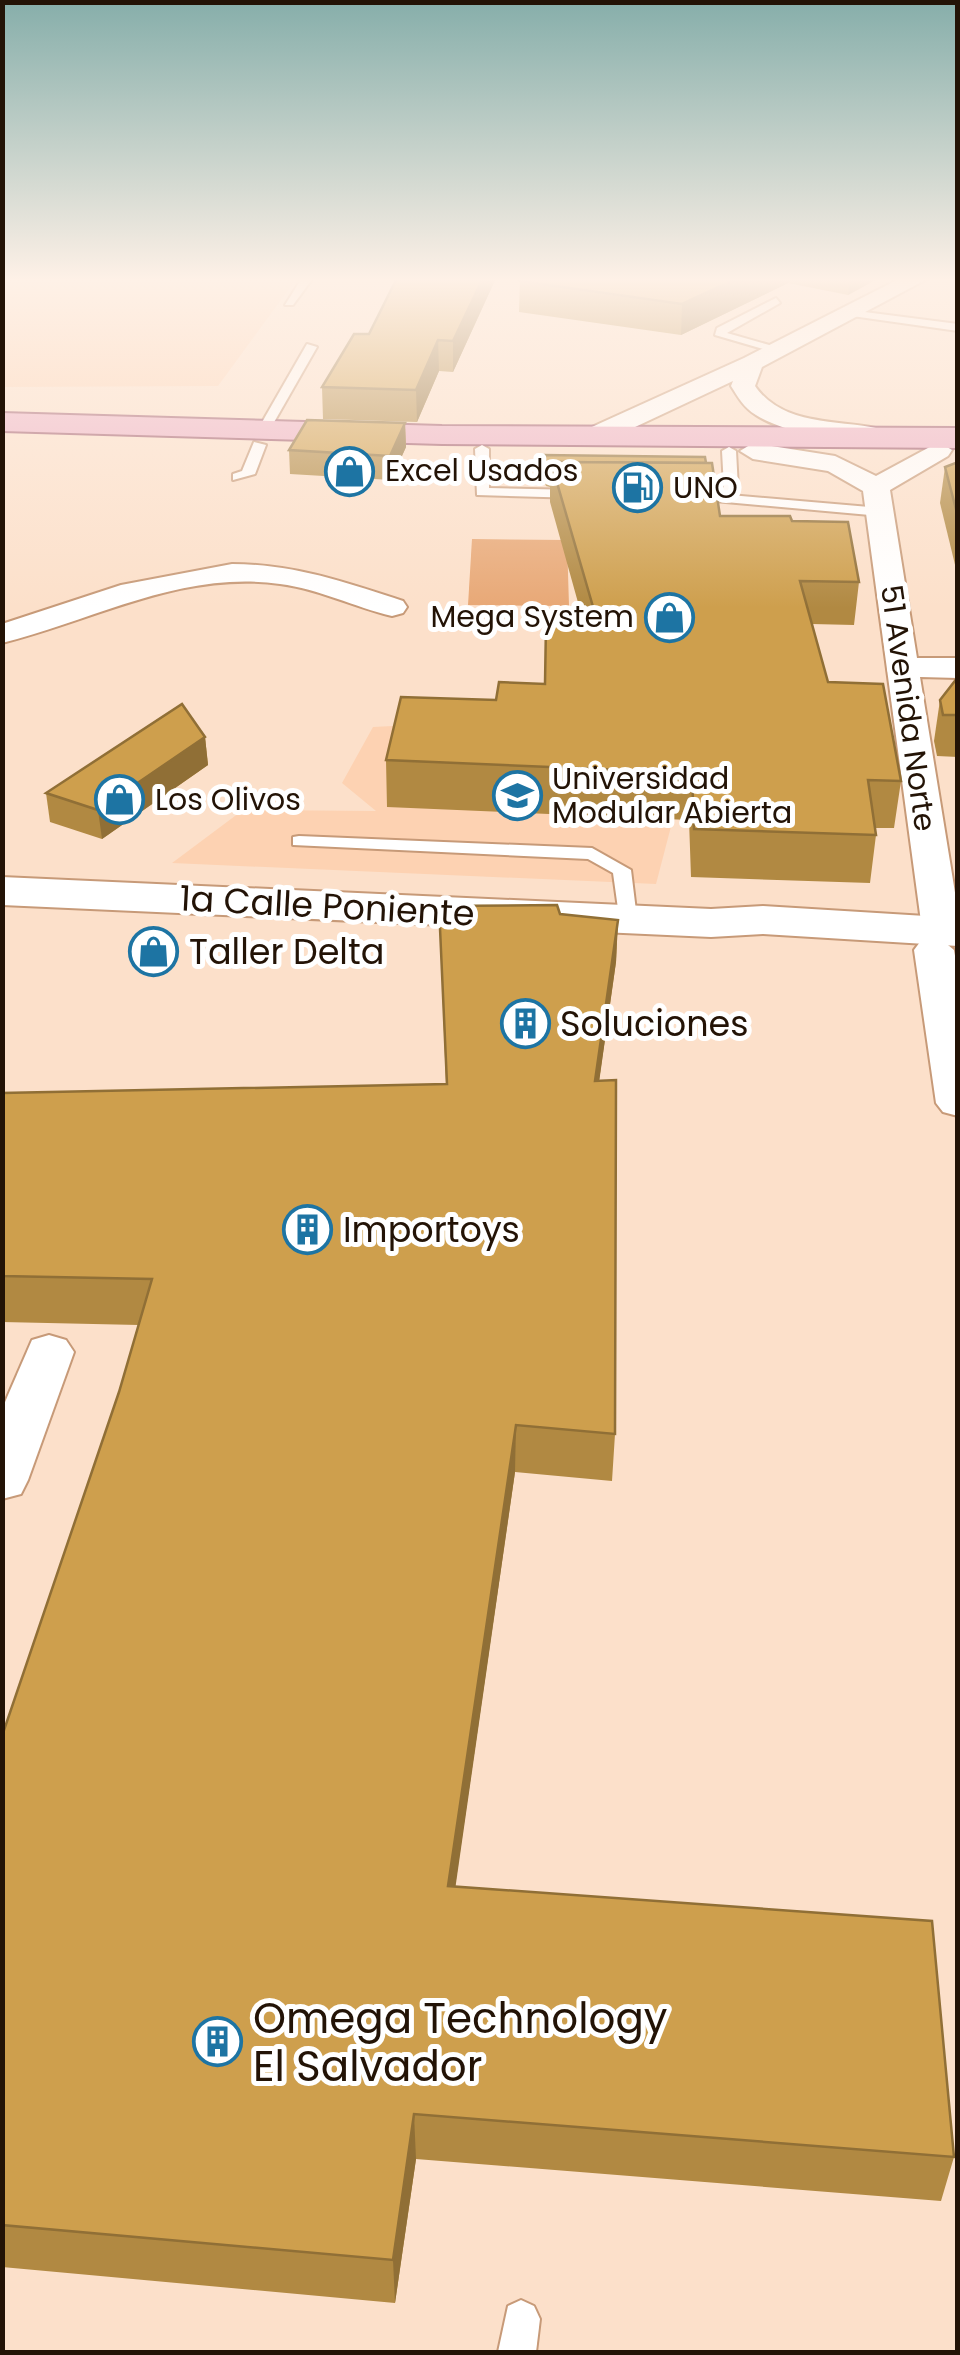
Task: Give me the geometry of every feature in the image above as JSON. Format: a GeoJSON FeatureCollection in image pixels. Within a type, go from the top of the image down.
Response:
{"type":"FeatureCollection","features":[{"type":"Feature","properties":{"kind":"main road"},"geometry":{"type":"LineString","coordinates":[[2,422],[482,449],[741,451],[954,445]]}},
{"type":"Feature","properties":{"kind":"main road"},"geometry":{"type":"LineString","coordinates":[[2,440],[876,435],[954,445]]}},
{"type":"Feature","properties":{"kind":"street"},"geometry":{"type":"LineString","coordinates":[[592,437],[698,388]]}},
{"type":"Feature","properties":{"kind":"street"},"geometry":{"type":"LineString","coordinates":[[744,388],[759,409],[785,420],[876,435]]}},
{"type":"Feature","properties":{"kind":"street"},"geometry":{"type":"LineString","coordinates":[[741,451],[835,464],[879,500],[954,445]]}},
{"type":"Feature","properties":{"kind":"street","name":"51 Avenida Norte"},"geometry":{"type":"LineString","coordinates":[[879,500],[950,938],[958,1103]]}},
{"type":"Feature","properties":{"kind":"street"},"geometry":{"type":"LineString","coordinates":[[2,634],[170,581],[222,572],[267,572],[307,580],[392,608]]}},
{"type":"Feature","properties":{"kind":"street"},"geometry":{"type":"LineString","coordinates":[[904,667],[958,668]]}},
{"type":"Feature","properties":{"kind":"street","name":"1a Calle Poniente"},"geometry":{"type":"LineString","coordinates":[[2,891],[711,923],[764,937],[950,938]]}},
{"type":"Feature","properties":{"kind":"street"},"geometry":{"type":"LineString","coordinates":[[2,1480],[49,1352]]}},
{"type":"Feature","properties":{"kind":"lane"},"geometry":{"type":"LineString","coordinates":[[238,477],[248,474],[261,438],[288,388]]}},
{"type":"Feature","properties":{"kind":"lane"},"geometry":{"type":"LineString","coordinates":[[482,449],[482,492],[586,494]]}},
{"type":"Feature","properties":{"kind":"lane"},"geometry":{"type":"LineString","coordinates":[[721,495],[731,488],[741,451]]}},
{"type":"Feature","properties":{"kind":"lane"},"geometry":{"type":"LineString","coordinates":[[663,495],[879,500]]}},
{"type":"Feature","properties":{"kind":"lane"},"geometry":{"type":"LineString","coordinates":[[299,840],[592,854],[622,870],[627,919]]}},
{"type":"Feature","properties":{"kind":"shaded area"},"geometry":{"type":"Polygon","coordinates":[[[472,539],[567,540],[569,606],[468,605],[472,539]]]}},
{"type":"Feature","properties":{"kind":"shaded area","name":"Universidad Modular Abierta"},"geometry":{"type":"Polygon","coordinates":[[[529,719],[674,815],[656,884],[172,863],[243,810],[376,811],[342,783],[373,727],[529,719]]]}},
{"type":"Feature","properties":{"kind":"building"},"geometry":{"type":"Polygon","coordinates":[[[350,388],[417,388],[416,390],[350,388]]]}},
{"type":"Feature","properties":{"kind":"building"},"geometry":{"type":"Polygon","coordinates":[[[307,420],[405,423],[390,456],[289,450],[307,420]]]}},
{"type":"Feature","properties":{"kind":"building"},"geometry":{"type":"Polygon","coordinates":[[[541,455],[705,457],[706,463],[551,462],[551,473],[546,473],[541,455]]]}},
{"type":"Feature","properties":{"kind":"building"},"geometry":{"type":"Polygon","coordinates":[[[551,462],[712,463],[720,516],[790,516],[792,521],[848,522],[859,582],[800,581],[828,682],[883,684],[901,781],[868,780],[876,835],[694,829],[692,773],[386,760],[401,697],[496,700],[499,682],[545,684],[546,624],[598,624],[551,462]]]}},
{"type":"Feature","properties":{"kind":"building"},"geometry":{"type":"Polygon","coordinates":[[[958,462],[958,517],[945,467],[958,462]]]}},
{"type":"Feature","properties":{"kind":"building"},"geometry":{"type":"Polygon","coordinates":[[[958,677],[958,715],[943,715],[940,700],[958,677]]]}},
{"type":"Feature","properties":{"kind":"building"},"geometry":{"type":"Polygon","coordinates":[[[182,704],[205,737],[98,810],[46,793],[182,704]]]}},
{"type":"Feature","properties":{"kind":"building"},"geometry":{"type":"Polygon","coordinates":[[[557,905],[560,914],[618,920],[595,1081],[616,1080],[615,1434],[516,1425],[448,1886],[932,1921],[954,2157],[414,2114],[393,2260],[2,2225],[2,1736],[119,1392],[152,1279],[2,1276],[2,1093],[447,1084],[439,906],[557,905]]]}},
{"type":"Feature","properties":{"kind":"place","name":"Excel Usados"},"geometry":{"type":"Point","coordinates":[350,471]}},
{"type":"Feature","properties":{"kind":"place","name":"UNO"},"geometry":{"type":"Point","coordinates":[638,488]}},
{"type":"Feature","properties":{"kind":"place","name":"Mega System"},"geometry":{"type":"Point","coordinates":[669,617]}},
{"type":"Feature","properties":{"kind":"place","name":"Universidad Modular Abierta"},"geometry":{"type":"Point","coordinates":[517,796]}},
{"type":"Feature","properties":{"kind":"place","name":"Los Olivos"},"geometry":{"type":"Point","coordinates":[120,800]}},
{"type":"Feature","properties":{"kind":"place","name":"Taller Delta"},"geometry":{"type":"Point","coordinates":[154,952]}},
{"type":"Feature","properties":{"kind":"place","name":"Soluciones"},"geometry":{"type":"Point","coordinates":[525,1024]}},
{"type":"Feature","properties":{"kind":"place","name":"Importoys"},"geometry":{"type":"Point","coordinates":[308,1230]}},
{"type":"Feature","properties":{"kind":"place","name":"Omega Technology El Salvador"},"geometry":{"type":"Point","coordinates":[218,2042]}}]}
